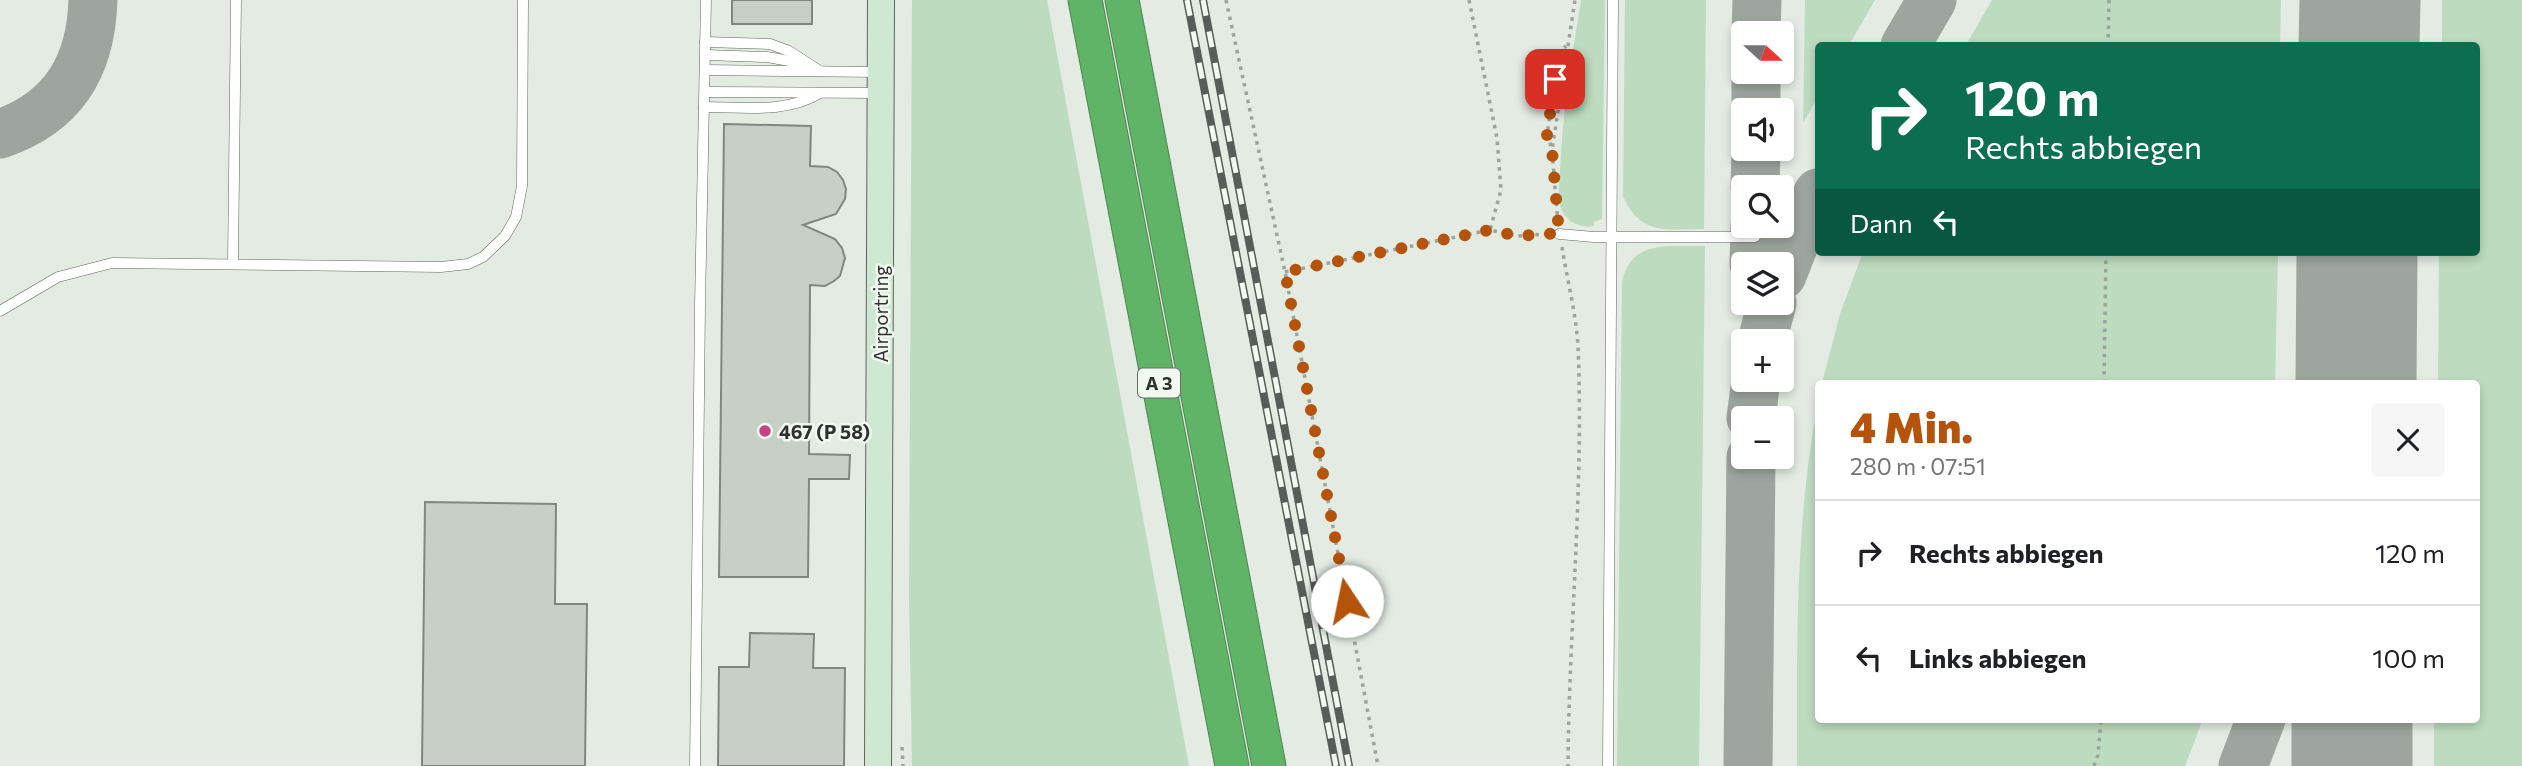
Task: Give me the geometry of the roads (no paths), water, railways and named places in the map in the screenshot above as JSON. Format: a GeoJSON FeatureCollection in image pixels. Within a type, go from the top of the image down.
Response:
{"type":"FeatureCollection","features":[{"type":"Feature","properties":{"kind":"highway","name":"A 3"},"geometry":{"type":"LineString","coordinates":[[1085,0],[1233,766]]}},
{"type":"Feature","properties":{"kind":"highway","name":"A 3"},"geometry":{"type":"LineString","coordinates":[[1122,0],[1269,766]]}},
{"type":"Feature","properties":{"kind":"street","name":"Airportring"},"geometry":{"type":"LineString","coordinates":[[878,766],[881,0]]}},
{"type":"Feature","properties":{"kind":"street","name":"Airportring"},"geometry":{"type":"LineString","coordinates":[[880,629],[890,766]]}},
{"type":"Feature","properties":{"kind":"lane"},"geometry":{"type":"LineString","coordinates":[[233,263],[236,0]]}},
{"type":"Feature","properties":{"kind":"lane"},"geometry":{"type":"LineString","coordinates":[[0,310],[58,276],[112,264],[233,263],[441,267],[468,264],[483,257],[505,236],[516,217],[522,186],[523,0]]}},
{"type":"Feature","properties":{"kind":"lane"},"geometry":{"type":"LineString","coordinates":[[695,766],[706,0]]}},
{"type":"Feature","properties":{"kind":"lane"},"geometry":{"type":"LineString","coordinates":[[1608,766],[1614,0]]}},
{"type":"Feature","properties":{"kind":"lane"},"geometry":{"type":"LineString","coordinates":[[705,42],[770,44],[789,51],[821,71]]}},
{"type":"Feature","properties":{"kind":"lane"},"geometry":{"type":"LineString","coordinates":[[705,55],[786,59],[821,71],[879,83]]}},
{"type":"Feature","properties":{"kind":"lane"},"geometry":{"type":"LineString","coordinates":[[705,69],[821,71]]}},
{"type":"Feature","properties":{"kind":"lane"},"geometry":{"type":"LineString","coordinates":[[705,92],[821,92],[879,83]]}},
{"type":"Feature","properties":{"kind":"lane"},"geometry":{"type":"LineString","coordinates":[[704,107],[787,107],[805,102],[821,92]]}},
{"type":"Feature","properties":{"kind":"lane"},"geometry":{"type":"LineString","coordinates":[[1559,233],[1611,237],[1731,237]]}},
{"type":"Feature","properties":{"kind":"railway"},"geometry":{"type":"LineString","coordinates":[[1187,0],[1336,766]]}},
{"type":"Feature","properties":{"kind":"railway"},"geometry":{"type":"LineString","coordinates":[[1203,0],[1349,766]]}},
{"type":"Feature","properties":{"kind":"place","name":"467 (P 58)"},"geometry":{"type":"Point","coordinates":[765,431]}}]}
